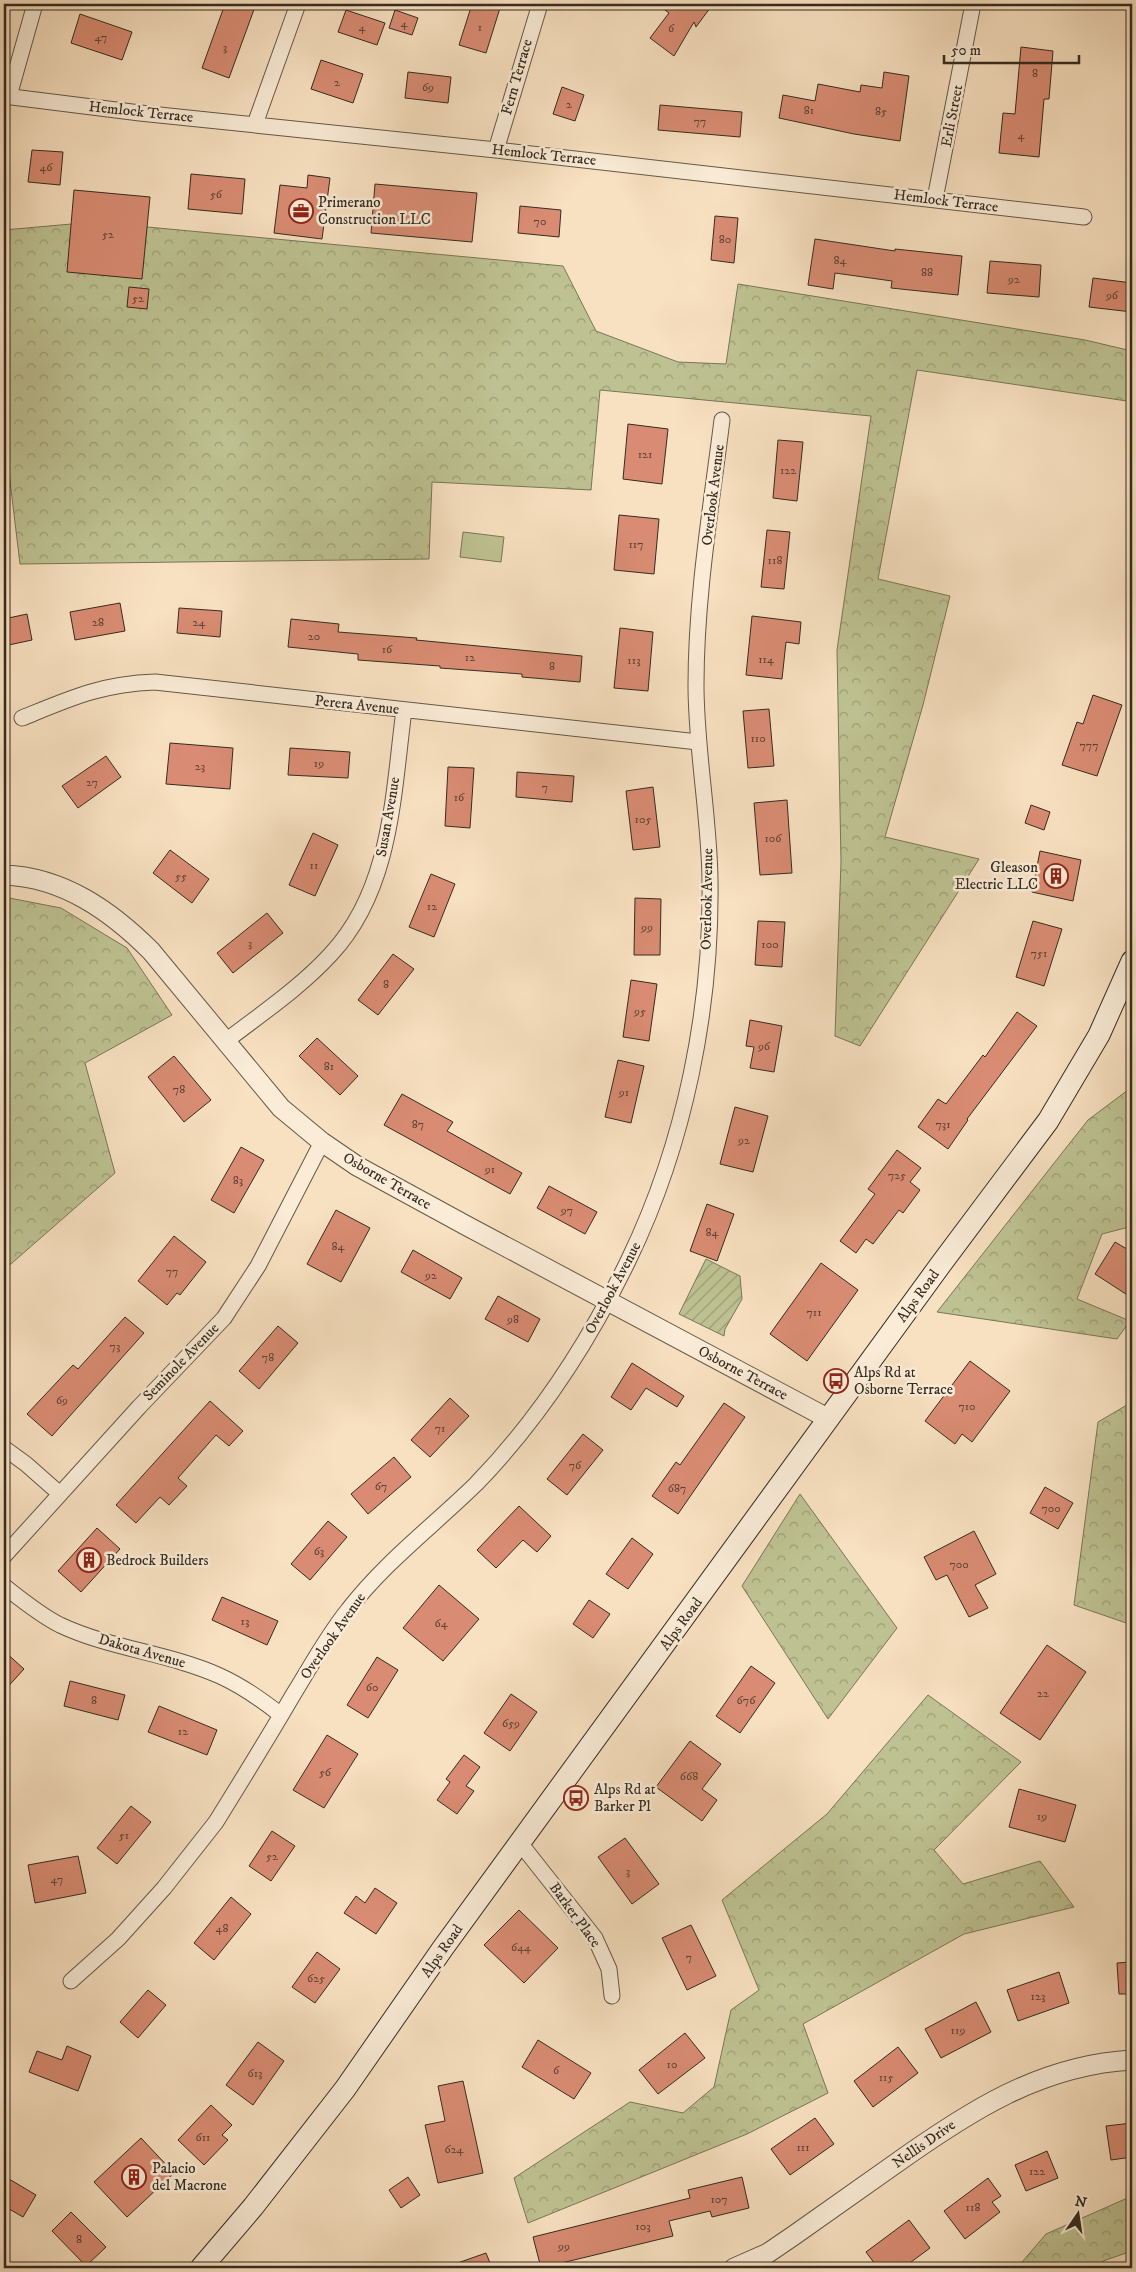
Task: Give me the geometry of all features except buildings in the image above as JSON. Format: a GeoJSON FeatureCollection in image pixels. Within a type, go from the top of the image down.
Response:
{"type":"FeatureCollection","features":[{"type":"Feature","properties":{"kind":"main road","name":"Alps Road"},"geometry":{"type":"LineString","coordinates":[[201,2268],[253,2207],[345,2089],[443,1948],[941,1264],[1048,1121],[1099,1035],[1132,961]]}},
{"type":"Feature","properties":{"kind":"street"},"geometry":{"type":"LineString","coordinates":[[6,96],[36,4]]}},
{"type":"Feature","properties":{"kind":"street"},"geometry":{"type":"LineString","coordinates":[[255,124],[298,4]]}},
{"type":"Feature","properties":{"kind":"street","name":"Fern Terrace"},"geometry":{"type":"LineString","coordinates":[[496,150],[540,4]]}},
{"type":"Feature","properties":{"kind":"street","name":"Erli Street"},"geometry":{"type":"LineString","coordinates":[[935,199],[974,4]]}},
{"type":"Feature","properties":{"kind":"street","name":"Hemlock Terrace"},"geometry":{"type":"LineString","coordinates":[[6,96],[140,113],[496,150],[1084,217]]}},
{"type":"Feature","properties":{"kind":"street","name":"Overlook Avenue"},"geometry":{"type":"LineString","coordinates":[[71,1981],[118,1940],[201,1843],[216,1822],[322,1647],[347,1611],[374,1579],[473,1487],[518,1436],[554,1388],[607,1301],[641,1232],[662,1179],[681,1116],[694,1057],[709,939],[710,890],[707,821],[698,742],[696,685],[698,628],[722,420]]}},
{"type":"Feature","properties":{"kind":"street","name":"Perera Avenue"},"geometry":{"type":"LineString","coordinates":[[22,718],[94,690],[124,684],[155,682],[698,742]]}},
{"type":"Feature","properties":{"kind":"street","name":"Susan Avenue"},"geometry":{"type":"LineString","coordinates":[[226,1041],[312,973],[333,953],[366,902],[378,874],[386,843],[404,710]]}},
{"type":"Feature","properties":{"kind":"street","name":"Osborne Terrace"},"geometry":{"type":"LineString","coordinates":[[4,875],[56,885],[76,893],[111,915],[151,951],[281,1108],[322,1142],[366,1170],[829,1419]]}},
{"type":"Feature","properties":{"kind":"street","name":"Seminole Avenue"},"geometry":{"type":"LineString","coordinates":[[4,1556],[224,1318],[258,1266],[322,1142]]}},
{"type":"Feature","properties":{"kind":"street"},"geometry":{"type":"LineString","coordinates":[[4,1448],[26,1464],[60,1494]]}},
{"type":"Feature","properties":{"kind":"street","name":"Dakota Avenue"},"geometry":{"type":"LineString","coordinates":[[4,1586],[42,1615],[60,1625],[88,1636],[189,1665],[220,1676],[252,1693],[281,1715]]}},
{"type":"Feature","properties":{"kind":"street","name":"Barker Place"},"geometry":{"type":"LineString","coordinates":[[520,1843],[595,1938],[609,1969],[612,1996]]}},
{"type":"Feature","properties":{"kind":"street","name":"Nellis Drive"},"geometry":{"type":"LineString","coordinates":[[734,2268],[768,2253],[976,2109],[1027,2084],[1088,2066],[1132,2060]]}},
{"type":"Feature","properties":{"kind":"green space"},"geometry":{"type":"Polygon","coordinates":[[[94,222],[563,266],[596,331],[678,362],[726,364],[738,284],[1085,340],[1132,351],[1132,378],[1127,401],[917,370],[878,579],[950,596],[923,705],[885,837],[979,859],[860,1046],[835,1036],[841,862],[837,650],[871,416],[600,390],[591,490],[432,482],[429,559],[20,564],[4,431],[4,230],[94,222]]]}},
{"type":"Feature","properties":{"kind":"green space"},"geometry":{"type":"Polygon","coordinates":[[[463,532],[504,537],[501,562],[460,557],[463,532]]]}},
{"type":"Feature","properties":{"kind":"green space"},"geometry":{"type":"Polygon","coordinates":[[[4,897],[61,908],[127,948],[172,1015],[85,1063],[115,1173],[4,1270],[4,897]]]}},
{"type":"Feature","properties":{"kind":"green space"},"geometry":{"type":"Polygon","coordinates":[[[1132,1087],[1132,1224],[1129,1227],[1102,1234],[1077,1299],[1130,1321],[1117,1339],[937,1312],[1088,1120],[1132,1087]]]}},
{"type":"Feature","properties":{"kind":"green space"},"geometry":{"type":"Polygon","coordinates":[[[706,1259],[740,1276],[742,1299],[725,1329],[724,1336],[679,1314],[706,1259]]]}},
{"type":"Feature","properties":{"kind":"green space"},"geometry":{"type":"Polygon","coordinates":[[[1132,1402],[1132,1625],[1074,1605],[1098,1422],[1132,1402]]]}},
{"type":"Feature","properties":{"kind":"green space"},"geometry":{"type":"Polygon","coordinates":[[[800,1494],[897,1628],[828,1719],[742,1586],[800,1494]]]}},
{"type":"Feature","properties":{"kind":"green space"},"geometry":{"type":"Polygon","coordinates":[[[928,1695],[1021,1762],[934,1850],[963,1884],[1040,1861],[1074,1907],[964,1934],[803,2024],[828,2093],[747,2134],[528,2223],[514,2178],[630,2102],[683,2113],[714,2087],[731,2010],[759,1990],[722,1900],[827,1814],[928,1695]]]}},
{"type":"Feature","properties":{"kind":"green space"},"geometry":{"type":"Polygon","coordinates":[[[1132,2196],[1132,2251],[1103,2261],[1098,2268],[1017,2268],[1046,2234],[1132,2196]]]}},
{"type":"Feature","properties":{"kind":"place","name":"Primerano Construction LLC"},"geometry":{"type":"Point","coordinates":[301,211]}},
{"type":"Feature","properties":{"kind":"place","name":"Gleason Electric LLC"},"geometry":{"type":"Point","coordinates":[1056,876]}},
{"type":"Feature","properties":{"kind":"place","name":"Alps Rd at Osborne Terrace"},"geometry":{"type":"Point","coordinates":[836,1381]}},
{"type":"Feature","properties":{"kind":"place","name":"Bedrock Builders"},"geometry":{"type":"Point","coordinates":[89,1560]}},
{"type":"Feature","properties":{"kind":"place","name":"Alps Rd at Barker Pl"},"geometry":{"type":"Point","coordinates":[576,1798]}},
{"type":"Feature","properties":{"kind":"place","name":"Palacio del Macrone"},"geometry":{"type":"Point","coordinates":[134,2177]}}]}
